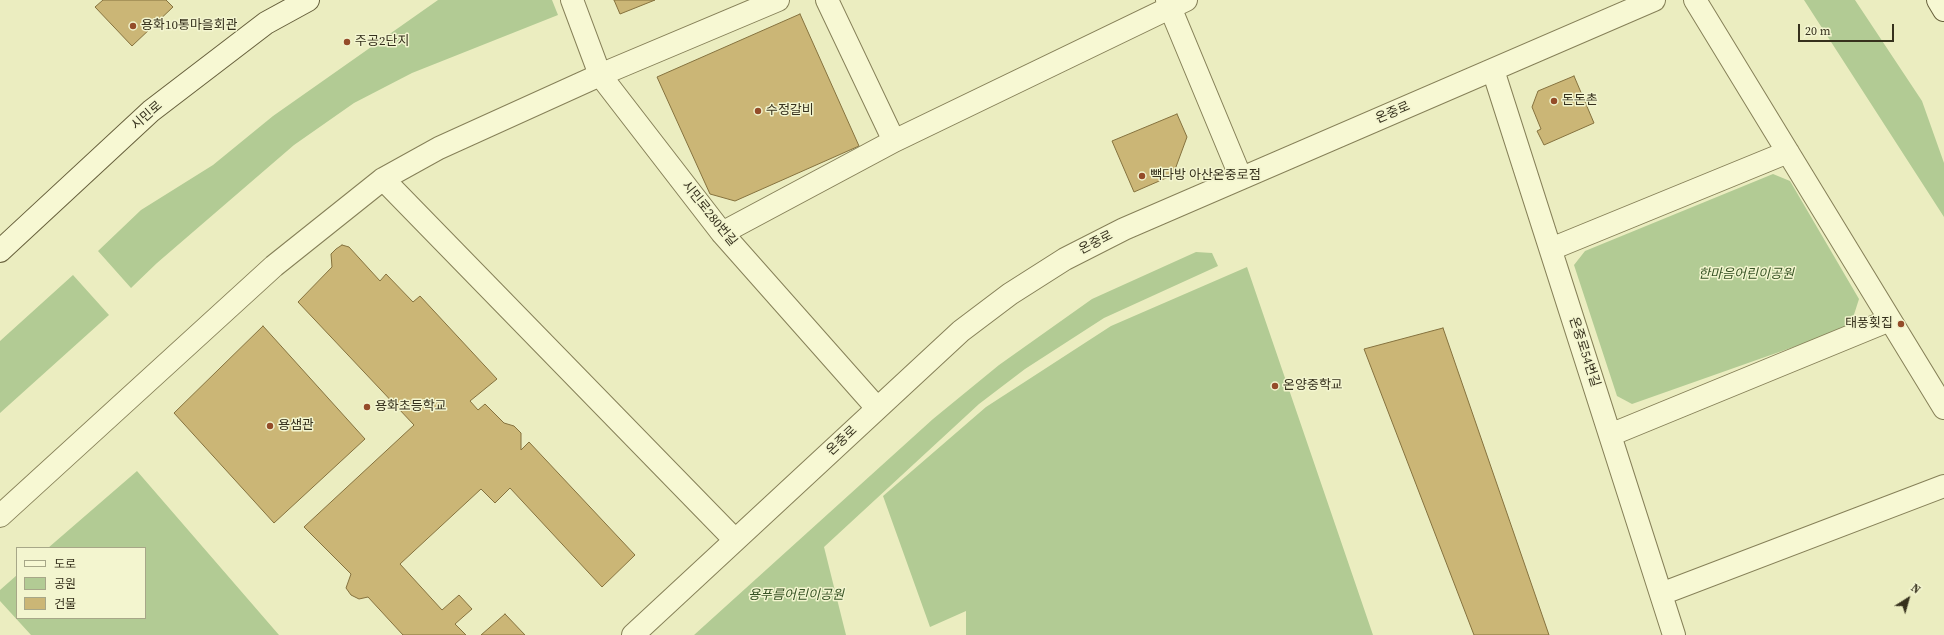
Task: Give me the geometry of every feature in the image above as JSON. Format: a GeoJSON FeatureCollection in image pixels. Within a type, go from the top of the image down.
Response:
{"type":"FeatureCollection","features":[{"type":"Feature","properties":{"kind":"street","name":"시민로"},"geometry":{"type":"LineString","coordinates":[[0,251],[151,111],[266,23],[308,0]]}},
{"type":"Feature","properties":{"kind":"street","name":"시민로280번길"},"geometry":{"type":"LineString","coordinates":[[572,0],[600,75],[722,233],[877,408]]}},
{"type":"Feature","properties":{"kind":"street"},"geometry":{"type":"LineString","coordinates":[[0,516],[274,266],[382,179],[439,148],[600,75],[778,0]]}},
{"type":"Feature","properties":{"kind":"street"},"geometry":{"type":"LineString","coordinates":[[827,0],[894,140]]}},
{"type":"Feature","properties":{"kind":"street","name":"온중로"},"geometry":{"type":"LineString","coordinates":[[633,635],[961,331],[1010,294],[1065,259],[1124,229],[1654,0]]}},
{"type":"Feature","properties":{"kind":"street"},"geometry":{"type":"LineString","coordinates":[[1695,0],[1944,408]]}},
{"type":"Feature","properties":{"kind":"street"},"geometry":{"type":"LineString","coordinates":[[1938,0],[1944,10]]}},
{"type":"Feature","properties":{"kind":"street"},"geometry":{"type":"LineString","coordinates":[[722,233],[894,140],[1175,2],[1241,178]]}},
{"type":"Feature","properties":{"kind":"street","name":"온중로54번길"},"geometry":{"type":"LineString","coordinates":[[1493,70],[1674,635]]}},
{"type":"Feature","properties":{"kind":"street"},"geometry":{"type":"LineString","coordinates":[[1550,250],[1788,152]]}},
{"type":"Feature","properties":{"kind":"street"},"geometry":{"type":"LineString","coordinates":[[382,179],[735,540]]}},
{"type":"Feature","properties":{"kind":"street"},"geometry":{"type":"LineString","coordinates":[[1610,435],[1890,320]]}},
{"type":"Feature","properties":{"kind":"street"},"geometry":{"type":"LineString","coordinates":[[1661,594],[1944,486]]}},
{"type":"Feature","properties":{"kind":"green space"},"geometry":{"type":"Polygon","coordinates":[[[438,0],[552,0],[558,15],[412,73],[354,103],[294,145],[157,263],[131,288],[98,251],[141,210],[213,165],[273,116],[438,0]]]}},
{"type":"Feature","properties":{"kind":"green space"},"geometry":{"type":"Polygon","coordinates":[[[1804,0],[1855,0],[1922,101],[1944,163],[1944,217],[1804,0]]]}},
{"type":"Feature","properties":{"kind":"green space","name":"한마음어린이공원"},"geometry":{"type":"Polygon","coordinates":[[[1773,174],[1790,181],[1859,299],[1850,327],[1632,404],[1617,396],[1574,265],[1585,251],[1773,174]]]}},
{"type":"Feature","properties":{"kind":"green space","name":"용푸름어린이공원"},"geometry":{"type":"Polygon","coordinates":[[[1196,252],[1212,253],[1218,266],[1104,318],[1025,369],[979,404],[824,547],[846,635],[694,635],[933,419],[999,365],[1092,299],[1196,252]]]}},
{"type":"Feature","properties":{"kind":"green space"},"geometry":{"type":"Polygon","coordinates":[[[1247,267],[1373,635],[966,635],[966,611],[930,627],[883,496],[986,407],[1111,326],[1247,267]]]}},
{"type":"Feature","properties":{"kind":"green space"},"geometry":{"type":"Polygon","coordinates":[[[73,275],[109,315],[0,413],[0,341],[73,275]]]}},
{"type":"Feature","properties":{"kind":"green space"},"geometry":{"type":"Polygon","coordinates":[[[137,471],[279,635],[31,635],[16,619],[146,619],[146,547],[49,547],[137,471]]]}},
{"type":"Feature","properties":{"kind":"green space"},"geometry":{"type":"Polygon","coordinates":[[[16,576],[16,619],[0,601],[0,590],[16,576]]]}},
{"type":"Feature","properties":{"kind":"building","name":"용화10통마을회관"},"geometry":{"type":"Polygon","coordinates":[[[103,0],[166,0],[173,7],[132,46],[95,7],[103,0]]]}},
{"type":"Feature","properties":{"kind":"building"},"geometry":{"type":"Polygon","coordinates":[[[614,0],[655,0],[620,14],[614,0]]]}},
{"type":"Feature","properties":{"kind":"building","name":"수정갈비"},"geometry":{"type":"Polygon","coordinates":[[[800,14],[859,146],[735,201],[710,194],[657,77],[800,14]]]}},
{"type":"Feature","properties":{"kind":"building"},"geometry":{"type":"Polygon","coordinates":[[[1574,76],[1594,123],[1544,145],[1537,131],[1541,129],[1532,107],[1538,91],[1574,76]]]}},
{"type":"Feature","properties":{"kind":"building"},"geometry":{"type":"Polygon","coordinates":[[[1177,114],[1187,137],[1173,175],[1134,192],[1112,141],[1177,114]]]}},
{"type":"Feature","properties":{"kind":"building"},"geometry":{"type":"Polygon","coordinates":[[[342,245],[349,247],[380,281],[386,274],[413,302],[420,296],[497,379],[470,401],[478,410],[485,404],[504,423],[514,426],[521,433],[521,450],[529,442],[635,555],[602,587],[510,488],[495,503],[481,489],[400,564],[442,610],[459,595],[472,609],[455,624],[466,635],[403,635],[368,597],[359,599],[351,595],[346,588],[351,574],[304,527],[414,425],[298,302],[332,267],[331,254],[342,245]]]}},
{"type":"Feature","properties":{"kind":"building","name":"용샘관"},"geometry":{"type":"Polygon","coordinates":[[[263,326],[365,439],[274,523],[174,413],[263,326]]]}},
{"type":"Feature","properties":{"kind":"building"},"geometry":{"type":"Polygon","coordinates":[[[1443,328],[1549,635],[1474,635],[1364,349],[1443,328]]]}},
{"type":"Feature","properties":{"kind":"building"},"geometry":{"type":"Polygon","coordinates":[[[505,614],[525,635],[481,635],[505,614]]]}},
{"type":"Feature","properties":{"kind":"place","name":"용화10통마을회관"},"geometry":{"type":"Point","coordinates":[133,26]}},
{"type":"Feature","properties":{"kind":"place","name":"주공2단지"},"geometry":{"type":"Point","coordinates":[347,42]}},
{"type":"Feature","properties":{"kind":"place","name":"돈돈촌"},"geometry":{"type":"Point","coordinates":[1554,101]}},
{"type":"Feature","properties":{"kind":"place","name":"수정갈비"},"geometry":{"type":"Point","coordinates":[758,111]}},
{"type":"Feature","properties":{"kind":"place","name":"빽다방 아산온중로점"},"geometry":{"type":"Point","coordinates":[1142,176]}},
{"type":"Feature","properties":{"kind":"place","name":"태풍횟집"},"geometry":{"type":"Point","coordinates":[1901,324]}},
{"type":"Feature","properties":{"kind":"place","name":"온양중학교"},"geometry":{"type":"Point","coordinates":[1275,386]}},
{"type":"Feature","properties":{"kind":"place","name":"용화초등학교"},"geometry":{"type":"Point","coordinates":[367,407]}},
{"type":"Feature","properties":{"kind":"place","name":"용샘관"},"geometry":{"type":"Point","coordinates":[270,426]}}]}
